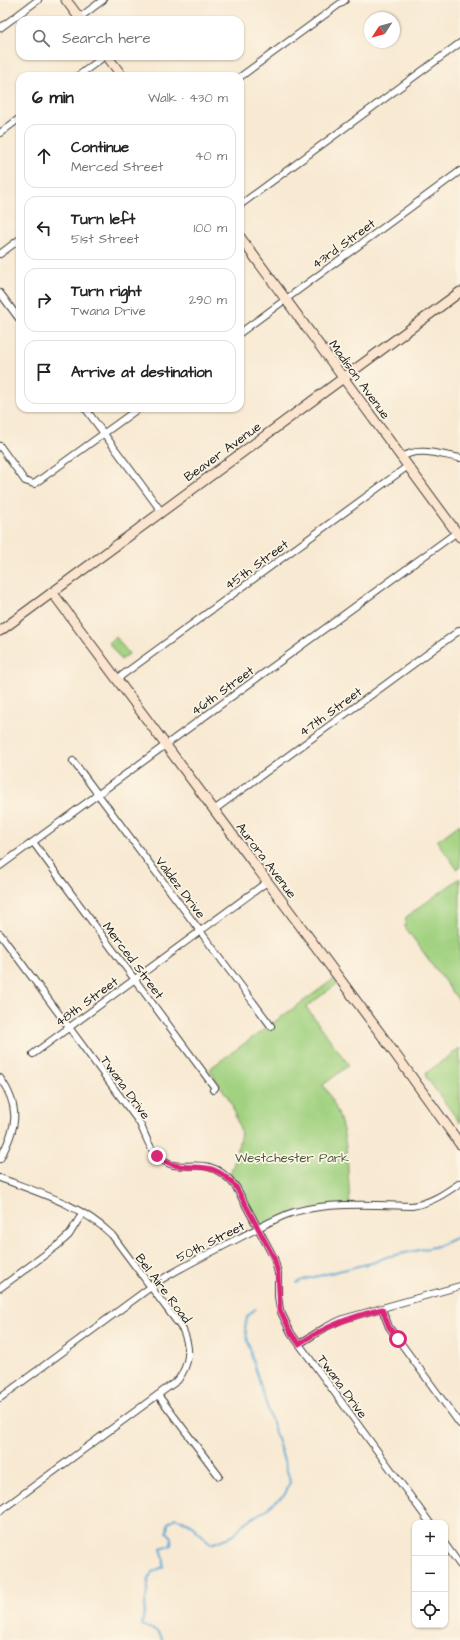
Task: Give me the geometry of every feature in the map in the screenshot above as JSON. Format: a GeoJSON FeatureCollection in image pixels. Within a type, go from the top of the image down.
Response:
{"type":"FeatureCollection","features":[{"type":"Feature","properties":{"kind":"street"},"geometry":{"type":"LineString","coordinates":[[16,16],[38,0]]}},
{"type":"Feature","properties":{"kind":"street"},"geometry":{"type":"LineString","coordinates":[[66,0],[78,16]]}},
{"type":"Feature","properties":{"kind":"street"},"geometry":{"type":"LineString","coordinates":[[84,16],[103,0]]}},
{"type":"Feature","properties":{"kind":"street"},"geometry":{"type":"LineString","coordinates":[[244,74],[345,0]]}},
{"type":"Feature","properties":{"kind":"street"},"geometry":{"type":"LineString","coordinates":[[0,28],[16,16]]}},
{"type":"Feature","properties":{"kind":"street"},"geometry":{"type":"LineString","coordinates":[[244,201],[460,43]]}},
{"type":"Feature","properties":{"kind":"street"},"geometry":{"type":"LineString","coordinates":[[84,72],[100,60]]}},
{"type":"Feature","properties":{"kind":"street"},"geometry":{"type":"LineString","coordinates":[[109,60],[119,72]]}},
{"type":"Feature","properties":{"kind":"street"},"geometry":{"type":"LineString","coordinates":[[0,133],[16,121]]}},
{"type":"Feature","properties":{"kind":"street","name":"43rd Street"},"geometry":{"type":"LineString","coordinates":[[244,330],[460,171]]}},
{"type":"Feature","properties":{"kind":"street"},"geometry":{"type":"LineString","coordinates":[[0,254],[16,242]]}},
{"type":"Feature","properties":{"kind":"street","name":"Madison Avenue"},"geometry":{"type":"LineString","coordinates":[[244,242],[458,535]]}},
{"type":"Feature","properties":{"kind":"street","name":"Beaver Avenue"},"geometry":{"type":"LineString","coordinates":[[0,631],[460,292]]}},
{"type":"Feature","properties":{"kind":"street"},"geometry":{"type":"LineString","coordinates":[[0,293],[16,315]]}},
{"type":"Feature","properties":{"kind":"street"},"geometry":{"type":"LineString","coordinates":[[88,412],[161,512]]}},
{"type":"Feature","properties":{"kind":"street"},"geometry":{"type":"LineString","coordinates":[[0,446],[2,454],[25,481],[31,484],[39,481],[134,412]]}},
{"type":"Feature","properties":{"kind":"street"},"geometry":{"type":"LineString","coordinates":[[402,457],[407,453],[417,451],[460,458]]}},
{"type":"Feature","properties":{"kind":"street","name":"45th Street"},"geometry":{"type":"LineString","coordinates":[[117,679],[408,466]]}},
{"type":"Feature","properties":{"kind":"street","name":"46th Street"},"geometry":{"type":"LineString","coordinates":[[0,866],[165,744],[458,535]]}},
{"type":"Feature","properties":{"kind":"street","name":"Aurora Avenue"},"geometry":{"type":"LineString","coordinates":[[52,592],[411,1075],[460,1144]]}},
{"type":"Feature","properties":{"kind":"street","name":"47th Street"},"geometry":{"type":"LineString","coordinates":[[214,810],[460,630]]}},
{"type":"Feature","properties":{"kind":"street","name":"Valdez Drive"},"geometry":{"type":"LineString","coordinates":[[73,761],[271,1026]]}},
{"type":"Feature","properties":{"kind":"street","name":"Merced Street"},"geometry":{"type":"LineString","coordinates":[[32,842],[215,1088],[213,1090]]}},
{"type":"Feature","properties":{"kind":"street","name":"48th Street"},"geometry":{"type":"LineString","coordinates":[[33,1054],[268,882]]}},
{"type":"Feature","properties":{"kind":"street","name":"Twana Drive"},"geometry":{"type":"LineString","coordinates":[[0,934],[139,1122],[148,1143],[157,1156],[178,1167],[209,1167],[223,1173],[236,1187],[274,1258],[278,1273],[278,1296],[283,1318],[299,1344],[428,1520]]}},
{"type":"Feature","properties":{"kind":"street"},"geometry":{"type":"LineString","coordinates":[[0,1078],[11,1096],[15,1112],[14,1126],[0,1159]]}},
{"type":"Feature","properties":{"kind":"street","name":"Bel Aire Road"},"geometry":{"type":"LineString","coordinates":[[0,1178],[57,1199],[76,1208],[82,1214],[98,1222],[112,1235],[183,1330],[189,1348],[185,1371],[178,1380],[0,1511]]}},
{"type":"Feature","properties":{"kind":"street","name":"50th Street"},"geometry":{"type":"LineString","coordinates":[[0,1398],[150,1287],[179,1269],[283,1216],[313,1209],[336,1206],[412,1206],[424,1204],[434,1200],[460,1183]]}},
{"type":"Feature","properties":{"kind":"street"},"geometry":{"type":"LineString","coordinates":[[0,1288],[58,1245],[69,1235],[82,1214]]}},
{"type":"Feature","properties":{"kind":"street"},"geometry":{"type":"LineString","coordinates":[[299,1344],[326,1327],[343,1319],[460,1286]]}},
{"type":"Feature","properties":{"kind":"street"},"geometry":{"type":"LineString","coordinates":[[382,1309],[389,1327],[460,1424]]}},
{"type":"Feature","properties":{"kind":"street"},"geometry":{"type":"LineString","coordinates":[[158,1394],[219,1476]]}},
{"type":"Feature","properties":{"kind":"street"},"geometry":{"type":"LineString","coordinates":[[448,1548],[460,1565]]}},
{"type":"Feature","properties":{"kind":"green space"},"geometry":{"type":"Polygon","coordinates":[[[116,637],[129,654],[121,660],[109,643],[116,637]]]}},
{"type":"Feature","properties":{"kind":"green space"},"geometry":{"type":"Polygon","coordinates":[[[460,824],[460,867],[457,869],[437,841],[460,824]]]}},
{"type":"Feature","properties":{"kind":"green space"},"geometry":{"type":"Polygon","coordinates":[[[460,878],[459,1001],[405,927],[406,917],[460,878]]]}},
{"type":"Feature","properties":{"kind":"green space","name":"Westchester Park"},"geometry":{"type":"Polygon","coordinates":[[[334,979],[337,984],[306,1007],[349,1065],[323,1085],[332,1100],[343,1129],[346,1143],[350,1206],[295,1212],[259,1228],[229,1178],[236,1157],[241,1133],[231,1102],[209,1069],[334,979]]]}},
{"type":"Feature","properties":{"kind":"green space"},"geometry":{"type":"Polygon","coordinates":[[[460,1048],[460,1123],[426,1077],[426,1073],[460,1048]]]}},
{"type":"Feature","properties":{"kind":"waterway"},"geometry":{"type":"LineString","coordinates":[[297,1283],[302,1280],[375,1262],[386,1257],[438,1246],[460,1236]]}},
{"type":"Feature","properties":{"kind":"waterway"},"geometry":{"type":"LineString","coordinates":[[162,1640],[157,1631],[142,1625],[149,1578],[152,1572],[163,1567],[164,1559],[161,1549],[171,1545],[172,1537],[167,1532],[168,1523],[175,1518],[189,1523],[211,1544],[234,1535],[242,1525],[268,1508],[285,1494],[290,1482],[252,1358],[245,1328],[247,1317],[255,1309]]}},
{"type":"Feature","properties":{"kind":"route"},"geometry":{"type":"LineString","coordinates":[[157,1156],[178,1167],[201,1166],[216,1169],[229,1178],[236,1187],[274,1258],[278,1273],[278,1296],[280,1310],[291,1333],[299,1344],[310,1336],[343,1319],[382,1309],[389,1327],[398,1339]]}}]}
